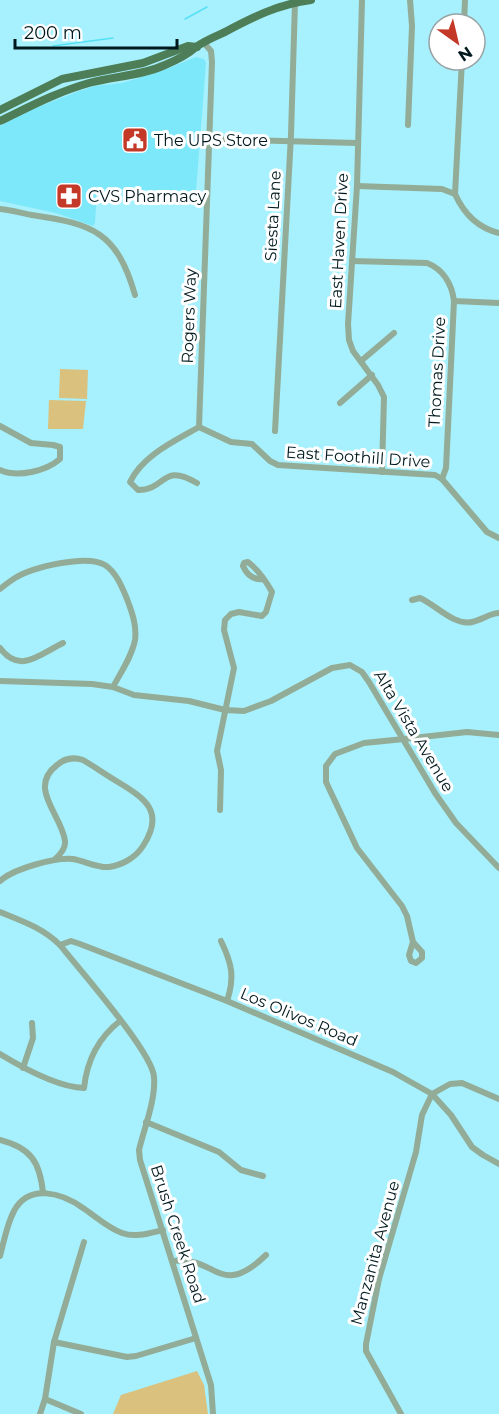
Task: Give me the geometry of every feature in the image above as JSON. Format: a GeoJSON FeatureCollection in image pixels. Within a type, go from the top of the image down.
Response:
{"type":"FeatureCollection","features":[{"type":"Feature","properties":{"kind":"main road"},"geometry":{"type":"LineString","coordinates":[[0,121],[61,92],[91,83],[154,70],[192,53],[200,45],[251,18],[280,6],[311,0]]}},
{"type":"Feature","properties":{"kind":"main road"},"geometry":{"type":"LineString","coordinates":[[0,110],[62,79],[143,63],[188,46],[200,45]]}},
{"type":"Feature","properties":{"kind":"street","name":"East Haven Drive"},"geometry":{"type":"LineString","coordinates":[[362,0],[357,186],[348,324],[349,340],[353,351],[372,375],[384,397],[382,472]]}},
{"type":"Feature","properties":{"kind":"street"},"geometry":{"type":"LineString","coordinates":[[408,125],[410,0]]}},
{"type":"Feature","properties":{"kind":"street","name":"Siesta Lane"},"geometry":{"type":"LineString","coordinates":[[275,430],[295,2]]}},
{"type":"Feature","properties":{"kind":"street","name":"Rogers Way"},"geometry":{"type":"LineString","coordinates":[[199,427],[212,62],[211,51],[200,45]]}},
{"type":"Feature","properties":{"kind":"street"},"geometry":{"type":"LineString","coordinates":[[455,194],[461,72]]}},
{"type":"Feature","properties":{"kind":"street"},"geometry":{"type":"LineString","coordinates":[[209,139],[357,143]]}},
{"type":"Feature","properties":{"kind":"street"},"geometry":{"type":"LineString","coordinates":[[357,186],[442,189],[455,194],[481,227],[499,233]]}},
{"type":"Feature","properties":{"kind":"street"},"geometry":{"type":"LineString","coordinates":[[0,209],[79,224],[99,233],[120,255],[128,270],[135,295]]}},
{"type":"Feature","properties":{"kind":"street"},"geometry":{"type":"LineString","coordinates":[[352,261],[427,263],[437,267],[445,277],[453,290],[454,301],[499,303]]}},
{"type":"Feature","properties":{"kind":"street","name":"Thomas Drive"},"geometry":{"type":"LineString","coordinates":[[442,479],[446,468],[454,301]]}},
{"type":"Feature","properties":{"kind":"street"},"geometry":{"type":"LineString","coordinates":[[361,361],[394,333]]}},
{"type":"Feature","properties":{"kind":"street"},"geometry":{"type":"LineString","coordinates":[[340,403],[372,375]]}},
{"type":"Feature","properties":{"kind":"street"},"geometry":{"type":"LineString","coordinates":[[0,426],[31,443],[60,447],[61,452],[60,459],[53,465],[41,469],[20,473],[0,470]]}},
{"type":"Feature","properties":{"kind":"street"},"geometry":{"type":"LineString","coordinates":[[197,483],[175,474],[145,490],[138,490],[130,482],[134,474],[165,445],[199,427]]}},
{"type":"Feature","properties":{"kind":"street","name":"East Foothill Drive"},"geometry":{"type":"LineString","coordinates":[[199,427],[231,442],[252,444],[270,461],[278,465],[435,476],[442,479],[483,527],[499,538]]}},
{"type":"Feature","properties":{"kind":"street"},"geometry":{"type":"LineString","coordinates":[[0,589],[15,578],[29,572],[77,560],[95,561],[106,565],[117,577],[123,589],[136,630],[131,652],[113,687]]}},
{"type":"Feature","properties":{"kind":"street"},"geometry":{"type":"LineString","coordinates":[[220,810],[221,770],[217,751],[234,668],[224,630],[225,620],[231,614],[238,612],[262,616],[266,612],[272,592],[263,579]]}},
{"type":"Feature","properties":{"kind":"street"},"geometry":{"type":"LineString","coordinates":[[412,600],[420,598],[458,620],[469,623],[499,613]]}},
{"type":"Feature","properties":{"kind":"street"},"geometry":{"type":"LineString","coordinates":[[0,648],[7,657],[22,662],[35,658],[63,643]]}},
{"type":"Feature","properties":{"kind":"street","name":"Alta Vista Avenue"},"geometry":{"type":"LineString","coordinates":[[0,681],[92,684],[113,687],[134,695],[189,701],[237,712],[253,709],[332,668],[350,665],[362,672],[369,682],[435,793],[456,823],[499,868]]}},
{"type":"Feature","properties":{"kind":"street"},"geometry":{"type":"LineString","coordinates":[[413,942],[407,916],[402,906],[362,856],[329,790],[325,773],[330,759],[343,750],[364,744],[467,732],[499,735]]}},
{"type":"Feature","properties":{"kind":"street"},"geometry":{"type":"LineString","coordinates":[[0,881],[17,870],[54,860],[73,859],[110,867],[139,853],[151,832],[150,808],[142,796],[76,758],[66,759],[51,771],[44,791],[73,859]]}},
{"type":"Feature","properties":{"kind":"street"},"geometry":{"type":"LineString","coordinates":[[54,860],[66,844]]}},
{"type":"Feature","properties":{"kind":"street","name":"Brush Creek Road"},"geometry":{"type":"LineString","coordinates":[[0,912],[46,933],[60,945],[148,1058],[153,1072],[153,1091],[139,1150],[140,1160],[211,1385],[213,1414]]}},
{"type":"Feature","properties":{"kind":"street","name":"Los Olivos Road"},"geometry":{"type":"LineString","coordinates":[[60,945],[71,941],[80,944],[227,1001],[393,1072],[432,1094],[451,1115],[472,1146],[499,1164]]}},
{"type":"Feature","properties":{"kind":"street"},"geometry":{"type":"LineString","coordinates":[[221,941],[232,970],[232,986],[227,1001]]}},
{"type":"Feature","properties":{"kind":"street"},"geometry":{"type":"LineString","coordinates":[[0,1054],[23,1068],[73,1087],[84,1088],[85,1075],[98,1044],[106,1032],[120,1021]]}},
{"type":"Feature","properties":{"kind":"street"},"geometry":{"type":"LineString","coordinates":[[23,1068],[33,1038],[32,1023]]}},
{"type":"Feature","properties":{"kind":"street"},"geometry":{"type":"LineString","coordinates":[[432,1094],[450,1084],[462,1083],[499,1099]]}},
{"type":"Feature","properties":{"kind":"street","name":"Manzanita Avenue"},"geometry":{"type":"LineString","coordinates":[[401,1414],[366,1351],[366,1338],[379,1279],[416,1152],[422,1115],[432,1094]]}},
{"type":"Feature","properties":{"kind":"street"},"geometry":{"type":"LineString","coordinates":[[146,1122],[219,1152],[241,1170],[263,1176]]}},
{"type":"Feature","properties":{"kind":"street"},"geometry":{"type":"LineString","coordinates":[[0,1140],[23,1148],[32,1157],[39,1170],[43,1193]]}},
{"type":"Feature","properties":{"kind":"street"},"geometry":{"type":"LineString","coordinates":[[0,1256],[16,1208],[35,1193],[55,1194],[71,1200],[121,1233],[134,1236],[163,1230]]}},
{"type":"Feature","properties":{"kind":"street"},"geometry":{"type":"LineString","coordinates":[[40,1414],[45,1399],[54,1342],[84,1242]]}},
{"type":"Feature","properties":{"kind":"street"},"geometry":{"type":"LineString","coordinates":[[173,1261],[183,1260],[234,1276],[246,1272],[266,1255]]}},
{"type":"Feature","properties":{"kind":"street"},"geometry":{"type":"LineString","coordinates":[[54,1342],[127,1357],[196,1338]]}},
{"type":"Feature","properties":{"kind":"street"},"geometry":{"type":"LineString","coordinates":[[45,1399],[81,1414]]}},
{"type":"Feature","properties":{"kind":"shaded area"},"geometry":{"type":"Polygon","coordinates":[[[196,57],[204,59],[206,63],[196,191],[97,189],[93,226],[56,213],[0,201],[0,126],[23,113],[79,91],[95,86],[122,83],[159,72],[196,57]]]}},
{"type":"Feature","properties":{"kind":"shaded area"},"geometry":{"type":"Polygon","coordinates":[[[60,369],[88,370],[87,399],[59,398],[60,369]]]}},
{"type":"Feature","properties":{"kind":"shaded area"},"geometry":{"type":"Polygon","coordinates":[[[49,400],[86,401],[83,429],[48,429],[49,400]]]}},
{"type":"Feature","properties":{"kind":"shaded area"},"geometry":{"type":"Polygon","coordinates":[[[197,1371],[204,1385],[208,1414],[113,1414],[121,1395],[197,1371]]]}},
{"type":"Feature","properties":{"kind":"waterway"},"geometry":{"type":"LineString","coordinates":[[185,19],[207,7]]}},
{"type":"Feature","properties":{"kind":"waterway"},"geometry":{"type":"LineString","coordinates":[[53,46],[113,38]]}},
{"type":"Feature","properties":{"kind":"place","name":"The UPS Store"},"geometry":{"type":"Point","coordinates":[135,140]}},
{"type":"Feature","properties":{"kind":"place","name":"CVS Pharmacy"},"geometry":{"type":"Point","coordinates":[69,196]}}]}
